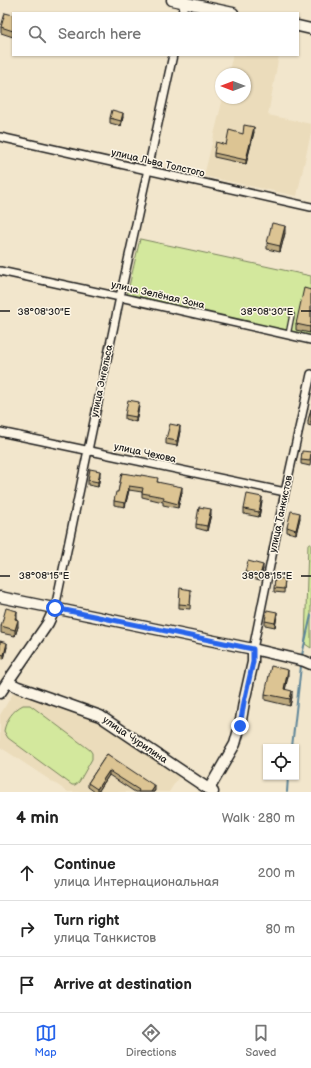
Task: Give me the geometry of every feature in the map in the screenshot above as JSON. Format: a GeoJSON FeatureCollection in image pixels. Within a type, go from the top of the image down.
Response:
{"type":"FeatureCollection","features":[{"type":"Feature","properties":{"kind":"main road"},"geometry":{"type":"LineString","coordinates":[[172,0],[184,5],[227,12]]}},
{"type":"Feature","properties":{"kind":"main road"},"geometry":{"type":"LineString","coordinates":[[299,26],[311,29]]}},
{"type":"Feature","properties":{"kind":"main road"},"geometry":{"type":"LineString","coordinates":[[0,597],[253,649],[311,664]]}},
{"type":"Feature","properties":{"kind":"main road","name":"улица Энгельса"},"geometry":{"type":"LineString","coordinates":[[0,693],[49,621],[55,608]]}},
{"type":"Feature","properties":{"kind":"main road","name":"улица Танкистов"},"geometry":{"type":"LineString","coordinates":[[211,791],[235,744],[253,662],[253,649]]}},
{"type":"Feature","properties":{"kind":"main road","name":"улица Чурилина"},"geometry":{"type":"LineString","coordinates":[[8,682],[18,687],[100,716],[211,791]]}},
{"type":"Feature","properties":{"kind":"street","name":"улица Энгельса"},"geometry":{"type":"LineString","coordinates":[[55,608],[87,451],[173,56]]}},
{"type":"Feature","properties":{"kind":"street","name":"улица Льва Толстого"},"geometry":{"type":"LineString","coordinates":[[0,137],[311,207]]}},
{"type":"Feature","properties":{"kind":"street","name":"улица Зелёная Зона"},"geometry":{"type":"LineString","coordinates":[[0,272],[120,297],[311,340]]}},
{"type":"Feature","properties":{"kind":"street","name":"улица Танкистов"},"geometry":{"type":"LineString","coordinates":[[253,649],[311,374]]}},
{"type":"Feature","properties":{"kind":"street","name":"улица Чехова"},"geometry":{"type":"LineString","coordinates":[[0,432],[285,492]]}},
{"type":"Feature","properties":{"kind":"lane"},"geometry":{"type":"LineString","coordinates":[[288,335],[292,315]]}},
{"type":"Feature","properties":{"kind":"shaded area"},"geometry":{"type":"Polygon","coordinates":[[[233,56],[279,56],[268,115],[311,124],[311,133],[297,196],[204,176],[222,104],[251,104],[251,68],[230,68],[233,56]]]}},
{"type":"Feature","properties":{"kind":"shaded area"},"geometry":{"type":"Polygon","coordinates":[[[15,690],[95,718],[180,775],[169,792],[68,792],[0,747],[0,715],[15,690]]]}},
{"type":"Feature","properties":{"kind":"green space"},"geometry":{"type":"Polygon","coordinates":[[[140,239],[311,276],[311,336],[127,295],[140,239]]]}},
{"type":"Feature","properties":{"kind":"green space"},"geometry":{"type":"Polygon","coordinates":[[[308,544],[311,544],[311,648],[305,644],[308,544]]]}},
{"type":"Feature","properties":{"kind":"green space"},"geometry":{"type":"Polygon","coordinates":[[[23,705],[30,705],[92,753],[92,759],[79,782],[75,785],[72,785],[8,738],[4,731],[6,723],[10,716],[23,705]]]}},
{"type":"Feature","properties":{"kind":"building"},"geometry":{"type":"Polygon","coordinates":[[[5,13],[12,15],[12,31],[1,27],[5,13]]]}},
{"type":"Feature","properties":{"kind":"building"},"geometry":{"type":"Polygon","coordinates":[[[112,110],[123,113],[121,121],[110,118],[112,110]]]}},
{"type":"Feature","properties":{"kind":"building"},"geometry":{"type":"Polygon","coordinates":[[[244,125],[254,127],[246,160],[214,153],[216,142],[226,145],[229,130],[243,134],[244,125]]]}},
{"type":"Feature","properties":{"kind":"building"},"geometry":{"type":"Polygon","coordinates":[[[272,223],[285,226],[280,246],[267,243],[272,223]]]}},
{"type":"Feature","properties":{"kind":"building"},"geometry":{"type":"Polygon","coordinates":[[[304,288],[311,290],[310,327],[296,324],[304,288]]]}},
{"type":"Feature","properties":{"kind":"building"},"geometry":{"type":"Polygon","coordinates":[[[128,400],[139,402],[136,417],[125,415],[128,400]]]}},
{"type":"Feature","properties":{"kind":"building"},"geometry":{"type":"Polygon","coordinates":[[[311,409],[311,422],[308,421],[311,409]]]}},
{"type":"Feature","properties":{"kind":"building"},"geometry":{"type":"Polygon","coordinates":[[[170,424],[180,426],[177,441],[166,439],[170,424]]]}},
{"type":"Feature","properties":{"kind":"building"},"geometry":{"type":"Polygon","coordinates":[[[302,451],[311,452],[310,461],[301,460],[302,451]]]}},
{"type":"Feature","properties":{"kind":"building"},"geometry":{"type":"Polygon","coordinates":[[[90,469],[100,471],[98,482],[88,480],[90,469]]]}},
{"type":"Feature","properties":{"kind":"building"},"geometry":{"type":"Polygon","coordinates":[[[122,473],[158,478],[157,482],[182,487],[178,504],[163,500],[164,497],[142,493],[143,488],[129,486],[125,503],[114,501],[116,492],[118,492],[122,473]]]}},
{"type":"Feature","properties":{"kind":"building"},"geometry":{"type":"Polygon","coordinates":[[[247,494],[262,497],[259,512],[244,509],[247,494]]]}},
{"type":"Feature","properties":{"kind":"building"},"geometry":{"type":"Polygon","coordinates":[[[199,507],[211,509],[207,526],[196,524],[199,507]]]}},
{"type":"Feature","properties":{"kind":"building"},"geometry":{"type":"Polygon","coordinates":[[[291,511],[300,513],[296,530],[287,527],[291,511]]]}},
{"type":"Feature","properties":{"kind":"building"},"geometry":{"type":"Polygon","coordinates":[[[248,561],[263,565],[260,575],[245,572],[248,561]]]}},
{"type":"Feature","properties":{"kind":"building"},"geometry":{"type":"Polygon","coordinates":[[[275,578],[285,579],[284,589],[274,588],[275,578]]]}},
{"type":"Feature","properties":{"kind":"building"},"geometry":{"type":"Polygon","coordinates":[[[180,588],[191,590],[190,605],[179,604],[180,588]]]}},
{"type":"Feature","properties":{"kind":"building"},"geometry":{"type":"Polygon","coordinates":[[[6,608],[17,611],[15,619],[18,620],[15,630],[1,626],[6,608]]]}},
{"type":"Feature","properties":{"kind":"building"},"geometry":{"type":"Polygon","coordinates":[[[267,610],[277,612],[275,623],[265,621],[267,610]]]}},
{"type":"Feature","properties":{"kind":"building"},"geometry":{"type":"Polygon","coordinates":[[[0,641],[7,643],[4,655],[0,654],[0,641]]]}},
{"type":"Feature","properties":{"kind":"building"},"geometry":{"type":"Polygon","coordinates":[[[271,666],[288,670],[284,689],[292,691],[290,699],[265,694],[271,666]]]}},
{"type":"Feature","properties":{"kind":"building"},"geometry":{"type":"Polygon","coordinates":[[[107,754],[155,786],[151,792],[138,792],[139,790],[109,771],[97,789],[88,783],[107,754]]]}},
{"type":"Feature","properties":{"kind":"waterway"},"geometry":{"type":"LineString","coordinates":[[302,655],[311,615]]}},
{"type":"Feature","properties":{"kind":"waterway"},"geometry":{"type":"LineString","coordinates":[[292,744],[301,666]]}},
{"type":"Feature","properties":{"kind":"waterway"},"geometry":{"type":"LineString","coordinates":[[287,792],[288,780]]}},
{"type":"Feature","properties":{"kind":"route"},"geometry":{"type":"LineString","coordinates":[[55,608],[253,649],[253,662],[240,726]]}}]}
